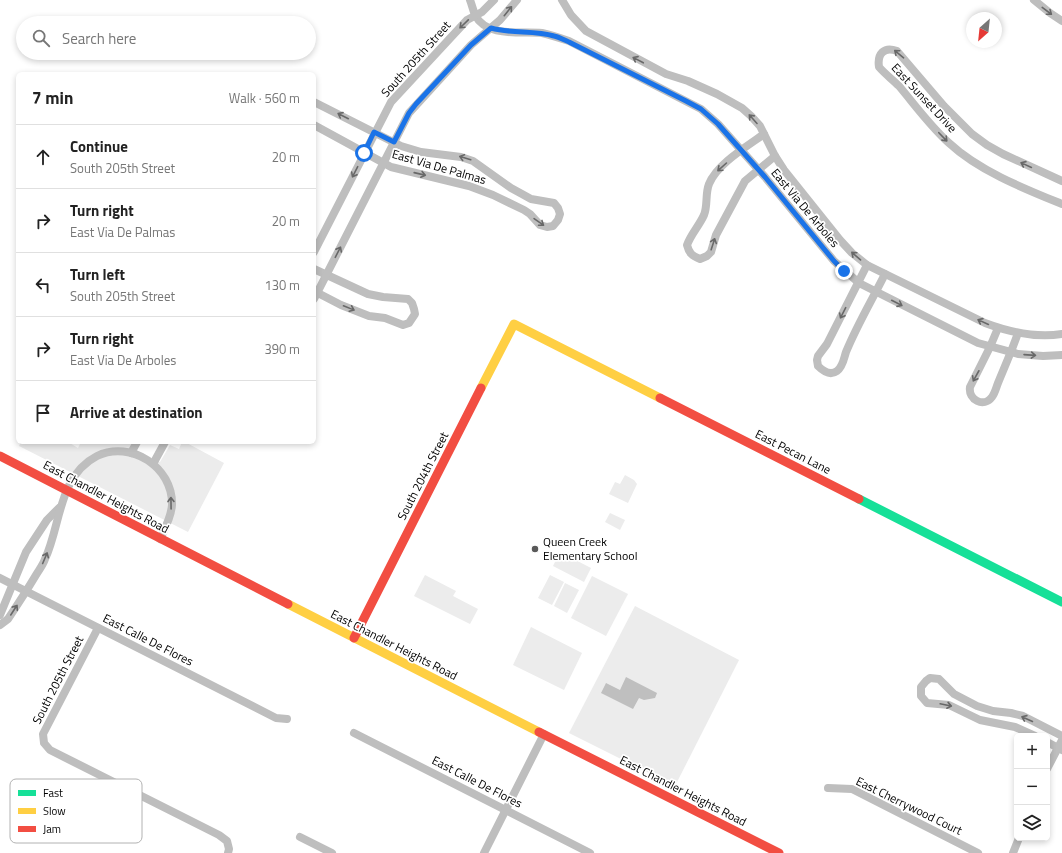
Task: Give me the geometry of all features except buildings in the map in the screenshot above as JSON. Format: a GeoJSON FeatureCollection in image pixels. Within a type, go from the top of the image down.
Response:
{"type":"FeatureCollection","features":[{"type":"Feature","properties":{"kind":"street"},"geometry":{"type":"LineString","coordinates":[[470,0],[476,15],[484,24],[491,28]]}},
{"type":"Feature","properties":{"kind":"street","name":"South 205th Street"},"geometry":{"type":"LineString","coordinates":[[316,248],[374,132],[396,95],[467,20],[482,12],[494,0]]}},
{"type":"Feature","properties":{"kind":"street"},"geometry":{"type":"LineString","coordinates":[[316,292],[327,274],[409,113],[471,45],[500,20],[517,0]]}},
{"type":"Feature","properties":{"kind":"street","name":"East Via De Arboles"},"geometry":{"type":"LineString","coordinates":[[562,0],[571,15],[586,32],[666,74],[702,87],[742,108],[760,126],[784,170],[840,240],[852,253],[867,265],[998,328],[1018,333],[1039,335],[1062,334]]}},
{"type":"Feature","properties":{"kind":"street"},"geometry":{"type":"LineString","coordinates":[[1034,0],[1061,19]]}},
{"type":"Feature","properties":{"kind":"street","name":"East Via De Arboles"},"geometry":{"type":"LineString","coordinates":[[491,28],[502,31],[547,34],[569,42],[701,109],[718,124],[740,151],[758,169],[834,261],[858,283],[978,343],[1012,353],[1029,355],[1062,355]]}},
{"type":"Feature","properties":{"kind":"street","name":"East Sunset Drive"},"geometry":{"type":"LineString","coordinates":[[1062,181],[987,145],[963,125],[944,106],[897,51],[891,48],[880,54],[878,61],[879,67],[894,81],[950,144],[970,159],[994,173],[1062,204]]}},
{"type":"Feature","properties":{"kind":"street","name":"East Via De Palmas"},"geometry":{"type":"LineString","coordinates":[[316,103],[410,150],[461,157],[473,161],[522,194],[532,199],[554,203],[560,214],[558,220],[553,226],[547,227],[540,225],[524,210],[493,195],[469,186],[383,164],[316,126]]}},
{"type":"Feature","properties":{"kind":"street"},"geometry":{"type":"LineString","coordinates":[[764,134],[740,151],[716,172],[708,186],[705,214],[687,245],[689,252],[700,259],[711,252],[716,236],[740,188],[758,169],[775,156]]}},
{"type":"Feature","properties":{"kind":"street"},"geometry":{"type":"LineString","coordinates":[[867,265],[827,344],[818,356],[818,366],[827,372],[833,373],[839,371],[847,351],[885,274]]}},
{"type":"Feature","properties":{"kind":"street"},"geometry":{"type":"LineString","coordinates":[[316,270],[368,294],[382,297],[408,299],[412,303],[415,314],[409,323],[403,325],[385,318],[370,316],[316,294]]}},
{"type":"Feature","properties":{"kind":"street","name":"East Pecan Lane"},"geometry":{"type":"LineString","coordinates":[[514,324],[1062,602]]}},
{"type":"Feature","properties":{"kind":"street","name":"South 204th Street"},"geometry":{"type":"LineString","coordinates":[[354,638],[514,324]]}},
{"type":"Feature","properties":{"kind":"street"},"geometry":{"type":"LineString","coordinates":[[998,328],[970,387],[969,392],[972,398],[983,403],[988,402],[994,396],[1012,353],[1018,333]]}},
{"type":"Feature","properties":{"kind":"street"},"geometry":{"type":"LineString","coordinates":[[131,453],[136,444]]}},
{"type":"Feature","properties":{"kind":"street"},"geometry":{"type":"LineString","coordinates":[[153,464],[164,444]]}},
{"type":"Feature","properties":{"kind":"street"},"geometry":{"type":"LineString","coordinates":[[0,625],[8,619],[45,559],[60,507],[67,490],[80,469],[98,456],[118,451],[138,454],[153,464],[166,479],[172,504],[170,519],[160,539]]}},
{"type":"Feature","properties":{"kind":"street","name":"East Chandler Heights Road"},"geometry":{"type":"LineString","coordinates":[[0,456],[354,638],[779,853]]}},
{"type":"Feature","properties":{"kind":"street"},"geometry":{"type":"LineString","coordinates":[[0,615],[26,552],[47,520],[60,507]]}},
{"type":"Feature","properties":{"kind":"street","name":"East Calle De Flores"},"geometry":{"type":"LineString","coordinates":[[0,578],[276,718],[287,719]]}},
{"type":"Feature","properties":{"kind":"street","name":"South 205th Street"},"geometry":{"type":"LineString","coordinates":[[98,628],[43,734],[44,743],[50,750],[108,779]]}},
{"type":"Feature","properties":{"kind":"street"},"geometry":{"type":"LineString","coordinates":[[1028,733],[1016,727],[980,720],[949,705],[927,703],[921,696],[921,687],[930,678],[939,679],[954,694],[977,706],[993,712],[1011,713],[1023,716],[1062,736]]}},
{"type":"Feature","properties":{"kind":"street"},"geometry":{"type":"LineString","coordinates":[[991,723],[993,712]]}},
{"type":"Feature","properties":{"kind":"street","name":"East Calle De Flores"},"geometry":{"type":"LineString","coordinates":[[354,733],[590,853]]}},
{"type":"Feature","properties":{"kind":"street"},"geometry":{"type":"LineString","coordinates":[[484,853],[544,734]]}},
{"type":"Feature","properties":{"kind":"street"},"geometry":{"type":"LineString","coordinates":[[1050,764],[1060,749],[1062,740]]}},
{"type":"Feature","properties":{"kind":"street"},"geometry":{"type":"LineString","coordinates":[[1050,744],[1060,749]]}},
{"type":"Feature","properties":{"kind":"street","name":"East Cherrywood Court"},"geometry":{"type":"LineString","coordinates":[[828,788],[852,789],[978,853]]}},
{"type":"Feature","properties":{"kind":"street","name":"South 205th Street"},"geometry":{"type":"LineString","coordinates":[[142,796],[219,835],[227,841],[229,849],[228,853]]}},
{"type":"Feature","properties":{"kind":"street"},"geometry":{"type":"LineString","coordinates":[[300,837],[332,853]]}},
{"type":"Feature","properties":{"kind":"street"},"geometry":{"type":"LineString","coordinates":[[1013,853],[1018,841]]}},
{"type":"Feature","properties":{"kind":"shaded area"},"geometry":{"type":"Polygon","coordinates":[[[20,444],[71,444],[78,448],[80,444],[132,444],[130,447],[160,462],[170,445],[179,449],[181,444],[189,444],[224,463],[188,532],[19,446],[20,444]]]}},
{"type":"Feature","properties":{"kind":"shaded area"},"geometry":{"type":"Polygon","coordinates":[[[625,475],[634,480],[637,484],[628,503],[609,494],[615,482],[620,484],[625,475]]]}},
{"type":"Feature","properties":{"kind":"shaded area"},"geometry":{"type":"Polygon","coordinates":[[[610,513],[625,520],[620,530],[605,522],[610,513]]]}},
{"type":"Feature","properties":{"kind":"shaded area"},"geometry":{"type":"Polygon","coordinates":[[[560,552],[591,568],[584,582],[553,566],[560,552]]]}},
{"type":"Feature","properties":{"kind":"shaded area"},"geometry":{"type":"Polygon","coordinates":[[[425,575],[456,591],[453,596],[478,609],[470,624],[414,596],[425,575]]]}},
{"type":"Feature","properties":{"kind":"shaded area"},"geometry":{"type":"Polygon","coordinates":[[[550,575],[564,582],[552,605],[538,598],[550,575]]]}},
{"type":"Feature","properties":{"kind":"shaded area"},"geometry":{"type":"Polygon","coordinates":[[[592,576],[628,594],[606,636],[571,618],[592,576]]]}},
{"type":"Feature","properties":{"kind":"shaded area"},"geometry":{"type":"Polygon","coordinates":[[[565,583],[579,590],[567,613],[554,606],[565,583]]]}},
{"type":"Feature","properties":{"kind":"shaded area"},"geometry":{"type":"Polygon","coordinates":[[[635,606],[739,660],[675,786],[569,733],[635,606]]]}},
{"type":"Feature","properties":{"kind":"shaded area"},"geometry":{"type":"Polygon","coordinates":[[[531,627],[582,653],[564,690],[513,665],[531,627]]]}},
{"type":"Feature","properties":{"kind":"shaded area"},"geometry":{"type":"Polygon","coordinates":[[[626,677],[657,693],[655,698],[644,700],[639,698],[633,709],[601,693],[606,683],[620,690],[626,677]]]}},
{"type":"Feature","properties":{"kind":"traffic: fast"},"geometry":{"type":"LineString","coordinates":[[859,499],[1062,602]]}},
{"type":"Feature","properties":{"kind":"traffic: slow"},"geometry":{"type":"LineString","coordinates":[[481,388],[514,324],[660,398]]}},
{"type":"Feature","properties":{"kind":"traffic: slow"},"geometry":{"type":"LineString","coordinates":[[288,604],[539,732]]}},
{"type":"Feature","properties":{"kind":"traffic: jam"},"geometry":{"type":"LineString","coordinates":[[354,638],[481,388]]}},
{"type":"Feature","properties":{"kind":"traffic: jam"},"geometry":{"type":"LineString","coordinates":[[660,398],[859,499]]}},
{"type":"Feature","properties":{"kind":"traffic: jam"},"geometry":{"type":"LineString","coordinates":[[0,456],[288,604]]}},
{"type":"Feature","properties":{"kind":"traffic: jam"},"geometry":{"type":"LineString","coordinates":[[539,732],[779,853]]}},
{"type":"Feature","properties":{"kind":"place","name":"Queen Creek Elementary School"},"geometry":{"type":"Point","coordinates":[535,549]}},
{"type":"Feature","properties":{"kind":"route"},"geometry":{"type":"LineString","coordinates":[[364,153],[374,132],[394,142],[402,124],[416,104],[471,45],[491,28],[502,31],[554,35],[686,101],[710,116],[765,177],[834,261],[844,271]]}}]}
